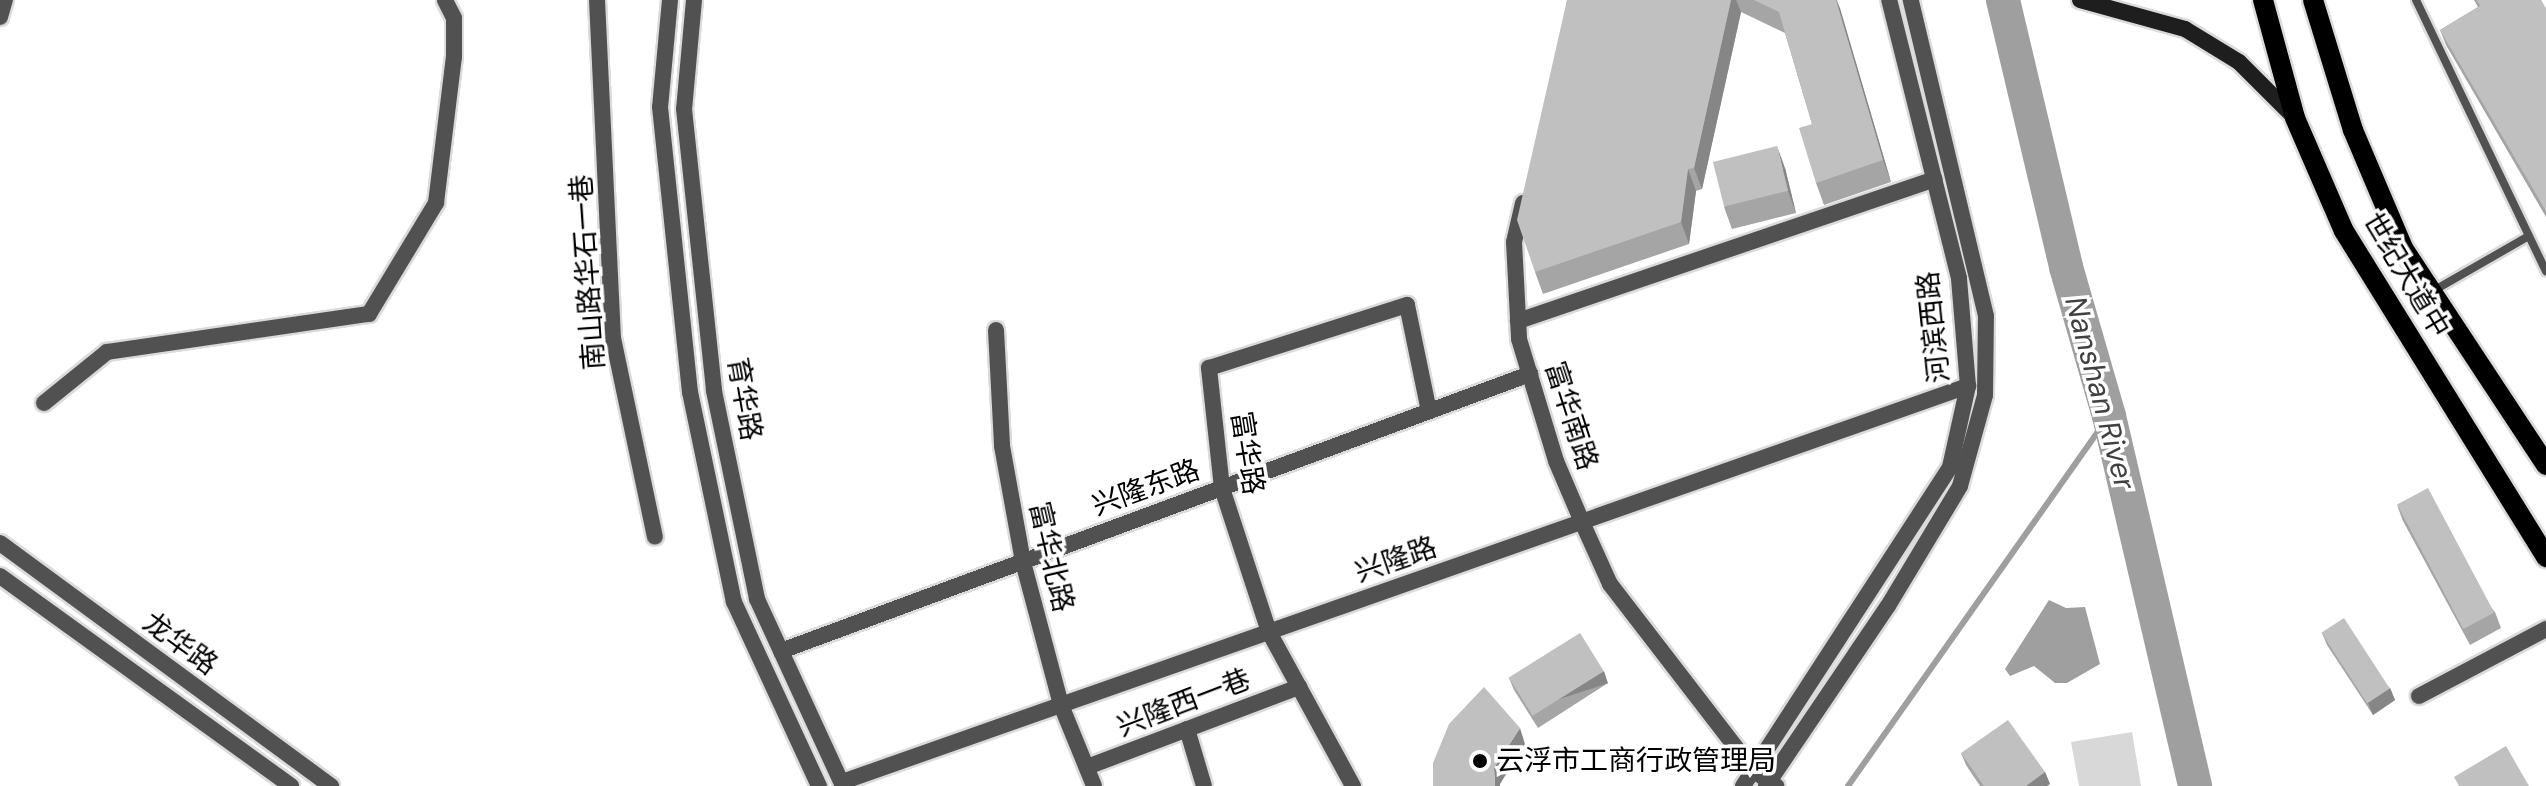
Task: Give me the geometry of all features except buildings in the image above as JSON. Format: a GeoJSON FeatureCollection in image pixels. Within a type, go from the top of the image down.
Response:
{"type":"FeatureCollection","features":[{"type":"Feature","properties":{"kind":"main road"},"geometry":{"type":"LineString","coordinates":[[2080,0],[2185,29],[2239,62],[2295,118]]}},
{"type":"Feature","properties":{"kind":"main road","name":"世纪大道中"},"geometry":{"type":"LineString","coordinates":[[2263,0],[2295,118],[2344,231],[2546,557]]}},
{"type":"Feature","properties":{"kind":"main road","name":"世纪大道中"},"geometry":{"type":"LineString","coordinates":[[2313,0],[2353,130],[2403,248],[2546,465]]}},
{"type":"Feature","properties":{"kind":"street"},"geometry":{"type":"LineString","coordinates":[[0,17],[5,0]]}},
{"type":"Feature","properties":{"kind":"street"},"geometry":{"type":"LineString","coordinates":[[44,403],[107,352],[369,314],[436,203],[454,57],[454,18],[445,0]]}},
{"type":"Feature","properties":{"kind":"street","name":"南山路华石一巷"},"geometry":{"type":"LineString","coordinates":[[597,0],[613,338],[655,537]]}},
{"type":"Feature","properties":{"kind":"street","name":"育华路"},"geometry":{"type":"LineString","coordinates":[[670,0],[660,107],[690,392],[734,602],[819,786]]}},
{"type":"Feature","properties":{"kind":"street","name":"育华路"},"geometry":{"type":"LineString","coordinates":[[694,0],[684,109],[714,391],[757,599],[843,784]]}},
{"type":"Feature","properties":{"kind":"street","name":"河滨西路"},"geometry":{"type":"LineString","coordinates":[[1743,786],[1950,467],[1968,386],[1959,278],[1889,0]]}},
{"type":"Feature","properties":{"kind":"street","name":"河滨西路"},"geometry":{"type":"LineString","coordinates":[[1770,785],[1888,606],[1960,486],[1985,395],[1986,316],[1911,0]]}},
{"type":"Feature","properties":{"kind":"street"},"geometry":{"type":"LineString","coordinates":[[1518,321],[1934,179]]}},
{"type":"Feature","properties":{"kind":"street","name":"富华南路"},"geometry":{"type":"LineString","coordinates":[[1528,181],[1514,242],[1518,321],[1556,461],[1610,584],[1754,771],[1770,785]]}},
{"type":"Feature","properties":{"kind":"street","name":"富华路"},"geometry":{"type":"LineString","coordinates":[[1353,786],[1269,632],[1222,488],[1209,368],[1407,305],[1429,411]]}},
{"type":"Feature","properties":{"kind":"street","name":"富华北路"},"geometry":{"type":"LineString","coordinates":[[996,330],[1002,446],[1023,562],[1061,705],[1094,786]]}},
{"type":"Feature","properties":{"kind":"street","name":"兴隆东路"},"geometry":{"type":"LineString","coordinates":[[781,651],[1530,374]]}},
{"type":"Feature","properties":{"kind":"street","name":"兴隆路"},"geometry":{"type":"LineString","coordinates":[[843,784],[1968,386]]}},
{"type":"Feature","properties":{"kind":"street","name":"龙华路"},"geometry":{"type":"LineString","coordinates":[[0,543],[331,786]]}},
{"type":"Feature","properties":{"kind":"street","name":"龙华路"},"geometry":{"type":"LineString","coordinates":[[0,576],[291,786]]}},
{"type":"Feature","properties":{"kind":"street"},"geometry":{"type":"LineString","coordinates":[[2419,696],[2546,629]]}},
{"type":"Feature","properties":{"kind":"street","name":"兴隆西一巷"},"geometry":{"type":"LineString","coordinates":[[1087,767],[1299,687]]}},
{"type":"Feature","properties":{"kind":"street"},"geometry":{"type":"LineString","coordinates":[[1187,729],[1204,786]]}},
{"type":"Feature","properties":{"kind":"lane"},"geometry":{"type":"LineString","coordinates":[[2416,0],[2527,237],[2546,271]]}},
{"type":"Feature","properties":{"kind":"lane"},"geometry":{"type":"LineString","coordinates":[[2432,292],[2527,237]]}},
{"type":"Feature","properties":{"kind":"shaded area"},"geometry":{"type":"Polygon","coordinates":[[[2049,600],[2066,608],[2085,607],[2100,664],[2067,683],[2055,683],[2034,666],[2010,676],[2005,669],[2049,600]]]}},
{"type":"Feature","properties":{"kind":"shaded area"},"geometry":{"type":"Polygon","coordinates":[[[2132,732],[2141,786],[2079,786],[2071,742],[2132,732]]]}},
{"type":"Feature","properties":{"kind":"waterway","name":"Nanshan River"},"geometry":{"type":"LineString","coordinates":[[2003,0],[2066,267],[2109,416],[2195,786]]}},
{"type":"Feature","properties":{"kind":"waterway"},"geometry":{"type":"LineString","coordinates":[[1848,786],[2109,416]]}},
{"type":"Feature","properties":{"kind":"place","name":"云浮市工商行政管理局"},"geometry":{"type":"Point","coordinates":[1480,761]}}]}
